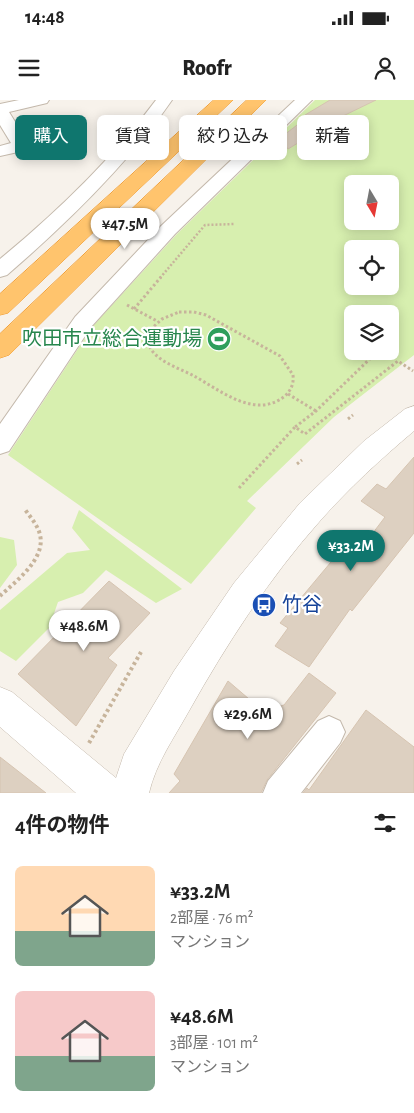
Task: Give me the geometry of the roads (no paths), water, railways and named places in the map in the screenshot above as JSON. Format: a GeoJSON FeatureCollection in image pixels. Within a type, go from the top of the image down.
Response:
{"type":"FeatureCollection","features":[{"type":"Feature","properties":{"kind":"highway"},"geometry":{"type":"LineString","coordinates":[[0,306],[224,100]]}},
{"type":"Feature","properties":{"kind":"highway"},"geometry":{"type":"LineString","coordinates":[[0,350],[257,100]]}},
{"type":"Feature","properties":{"kind":"highway"},"geometry":{"type":"LineString","coordinates":[[0,356],[128,225]]}},
{"type":"Feature","properties":{"kind":"street"},"geometry":{"type":"LineString","coordinates":[[0,152],[21,146],[0,110],[41,100]]}},
{"type":"Feature","properties":{"kind":"street"},"geometry":{"type":"LineString","coordinates":[[0,270],[60,216],[105,170],[164,100]]}},
{"type":"Feature","properties":{"kind":"street"},"geometry":{"type":"LineString","coordinates":[[0,444],[83,322],[168,230],[304,100]]}},
{"type":"Feature","properties":{"kind":"street"},"geometry":{"type":"LineString","coordinates":[[130,793],[137,767],[186,683],[245,592],[310,512],[374,449],[414,416]]}},
{"type":"Feature","properties":{"kind":"street"},"geometry":{"type":"LineString","coordinates":[[0,704],[104,793]]}},
{"type":"Feature","properties":{"kind":"street"},"geometry":{"type":"LineString","coordinates":[[280,793],[329,732]]}},
{"type":"Feature","properties":{"kind":"place","name":"吹田市立総合運動場"},"geometry":{"type":"Point","coordinates":[219,339]}},
{"type":"Feature","properties":{"kind":"place","name":"竹谷"},"geometry":{"type":"Point","coordinates":[264,605]}}]}
